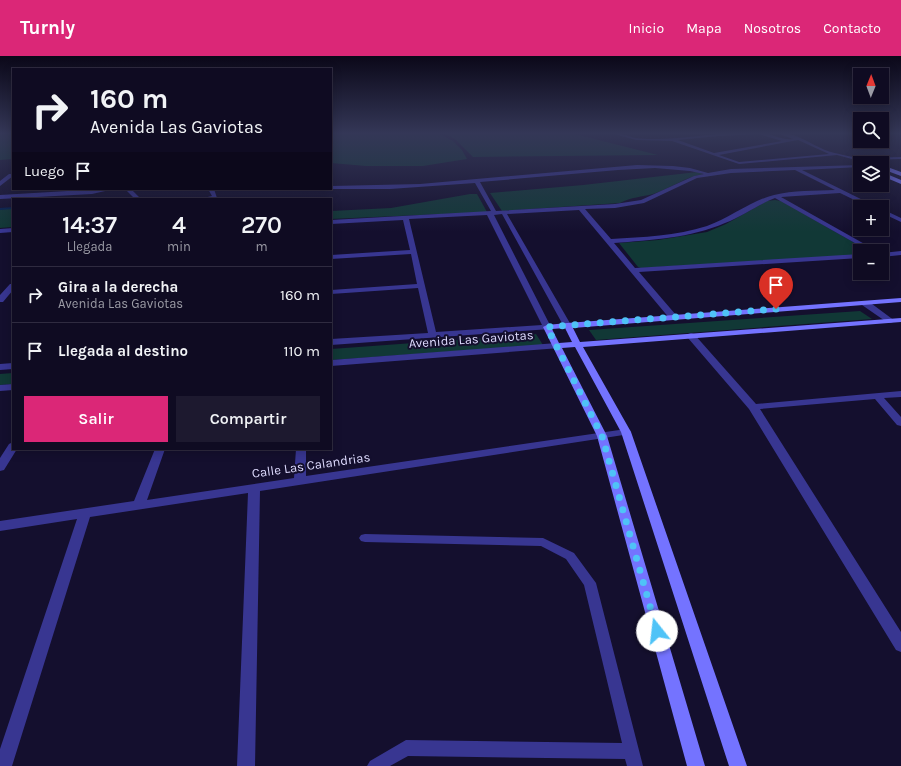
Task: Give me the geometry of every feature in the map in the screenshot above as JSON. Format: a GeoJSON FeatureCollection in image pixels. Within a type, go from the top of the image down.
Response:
{"type":"FeatureCollection","features":[{"type":"Feature","properties":{"kind":"street"},"geometry":{"type":"LineString","coordinates":[[332,222],[615,206],[642,202],[663,194],[681,182],[709,174],[730,171],[853,166]]}},
{"type":"Feature","properties":{"kind":"street"},"geometry":{"type":"LineString","coordinates":[[332,188],[383,189],[644,167],[699,171],[709,174]]}},
{"type":"Feature","properties":{"kind":"street"},"geometry":{"type":"LineString","coordinates":[[798,169],[859,200]]}},
{"type":"Feature","properties":{"kind":"street"},"geometry":{"type":"LineString","coordinates":[[889,170],[901,174]]}},
{"type":"Feature","properties":{"kind":"street"},"geometry":{"type":"LineString","coordinates":[[0,184],[11,175]]}},
{"type":"Feature","properties":{"kind":"street"},"geometry":{"type":"LineString","coordinates":[[889,177],[901,182]]}},
{"type":"Feature","properties":{"kind":"street"},"geometry":{"type":"LineString","coordinates":[[477,181],[547,327],[602,436],[696,766]]}},
{"type":"Feature","properties":{"kind":"street"},"geometry":{"type":"LineString","coordinates":[[129,190],[137,198]]}},
{"type":"Feature","properties":{"kind":"street"},"geometry":{"type":"LineString","coordinates":[[208,198],[215,197],[212,190]]}},
{"type":"Feature","properties":{"kind":"street"},"geometry":{"type":"LineString","coordinates":[[0,197],[92,191]]}},
{"type":"Feature","properties":{"kind":"street"},"geometry":{"type":"LineString","coordinates":[[610,241],[669,237],[688,233],[724,222],[766,199],[775,196],[840,191]]}},
{"type":"Feature","properties":{"kind":"street"},"geometry":{"type":"LineString","coordinates":[[775,196],[861,244]]}},
{"type":"Feature","properties":{"kind":"street"},"geometry":{"type":"LineString","coordinates":[[581,208],[673,317]]}},
{"type":"Feature","properties":{"kind":"street"},"geometry":{"type":"LineString","coordinates":[[504,213],[626,432],[738,766]]}},
{"type":"Feature","properties":{"kind":"street"},"geometry":{"type":"LineString","coordinates":[[889,214],[901,220]]}},
{"type":"Feature","properties":{"kind":"street"},"geometry":{"type":"LineString","coordinates":[[406,218],[432,334]]}},
{"type":"Feature","properties":{"kind":"street"},"geometry":{"type":"LineString","coordinates":[[0,231],[12,230]]}},
{"type":"Feature","properties":{"kind":"street"},"geometry":{"type":"LineString","coordinates":[[332,257],[414,252]]}},
{"type":"Feature","properties":{"kind":"street"},"geometry":{"type":"LineString","coordinates":[[889,255],[901,254]]}},
{"type":"Feature","properties":{"kind":"street"},"geometry":{"type":"LineString","coordinates":[[634,270],[853,256]]}},
{"type":"Feature","properties":{"kind":"street"},"geometry":{"type":"LineString","coordinates":[[332,292],[421,286]]}},
{"type":"Feature","properties":{"kind":"street"},"geometry":{"type":"LineString","coordinates":[[0,300],[12,287]]}},
{"type":"Feature","properties":{"kind":"street","name":"Avenida Las Gaviotas"},"geometry":{"type":"LineString","coordinates":[[332,342],[901,300]]}},
{"type":"Feature","properties":{"kind":"street"},"geometry":{"type":"LineString","coordinates":[[865,303],[891,321]]}},
{"type":"Feature","properties":{"kind":"street","name":"Avenida Las Gaviotas"},"geometry":{"type":"LineString","coordinates":[[332,363],[901,320]]}},
{"type":"Feature","properties":{"kind":"street"},"geometry":{"type":"LineString","coordinates":[[691,336],[753,407],[901,646]]}},
{"type":"Feature","properties":{"kind":"street"},"geometry":{"type":"LineString","coordinates":[[0,367],[12,366]]}},
{"type":"Feature","properties":{"kind":"street"},"geometry":{"type":"LineString","coordinates":[[0,388],[12,387]]}},
{"type":"Feature","properties":{"kind":"street"},"geometry":{"type":"LineString","coordinates":[[753,407],[901,394]]}},
{"type":"Feature","properties":{"kind":"street"},"geometry":{"type":"LineString","coordinates":[[877,396],[901,423]]}},
{"type":"Feature","properties":{"kind":"street","name":"Calle Las Calandrias"},"geometry":{"type":"LineString","coordinates":[[0,526],[626,432]]}},
{"type":"Feature","properties":{"kind":"street"},"geometry":{"type":"LineString","coordinates":[[0,467],[12,448]]}},
{"type":"Feature","properties":{"kind":"street"},"geometry":{"type":"LineString","coordinates":[[139,505],[160,450]]}},
{"type":"Feature","properties":{"kind":"street"},"geometry":{"type":"LineString","coordinates":[[300,480],[301,450]]}},
{"type":"Feature","properties":{"kind":"street"},"geometry":{"type":"LineString","coordinates":[[246,766],[254,487]]}},
{"type":"Feature","properties":{"kind":"street"},"geometry":{"type":"LineString","coordinates":[[3,766],[85,514]]}},
{"type":"Feature","properties":{"kind":"lane"},"geometry":{"type":"LineString","coordinates":[[365,538],[543,542],[570,556],[590,582],[634,759],[406,748],[375,766]]}},
{"type":"Feature","properties":{"kind":"green space"},"geometry":{"type":"Polygon","coordinates":[[[697,172],[703,174],[696,175],[653,194],[632,198],[620,203],[502,211],[490,193],[583,185],[697,172]]]}},
{"type":"Feature","properties":{"kind":"green space"},"geometry":{"type":"Polygon","coordinates":[[[477,194],[487,212],[332,219],[332,211],[391,208],[477,194]]]}},
{"type":"Feature","properties":{"kind":"green space"},"geometry":{"type":"Polygon","coordinates":[[[767,201],[781,201],[857,244],[853,244],[853,255],[641,268],[638,267],[619,243],[658,240],[707,232],[726,224],[767,201]]]}},
{"type":"Feature","properties":{"kind":"green space"},"geometry":{"type":"Polygon","coordinates":[[[12,208],[12,227],[0,228],[0,209],[12,208]]]}},
{"type":"Feature","properties":{"kind":"green space"},"geometry":{"type":"Polygon","coordinates":[[[860,311],[872,319],[596,340],[589,330],[860,311]]]}},
{"type":"Feature","properties":{"kind":"green space"},"geometry":{"type":"Polygon","coordinates":[[[536,334],[543,345],[332,360],[332,349],[536,334]]]}},
{"type":"Feature","properties":{"kind":"green space"},"geometry":{"type":"Polygon","coordinates":[[[12,373],[12,384],[0,385],[0,374],[12,373]]]}},
{"type":"Feature","properties":{"kind":"waterway"},"geometry":{"type":"LineString","coordinates":[[0,209],[12,208]]}},
{"type":"Feature","properties":{"kind":"route"},"geometry":{"type":"LineString","coordinates":[[657,631],[602,436],[547,327],[776,309]]}}]}
